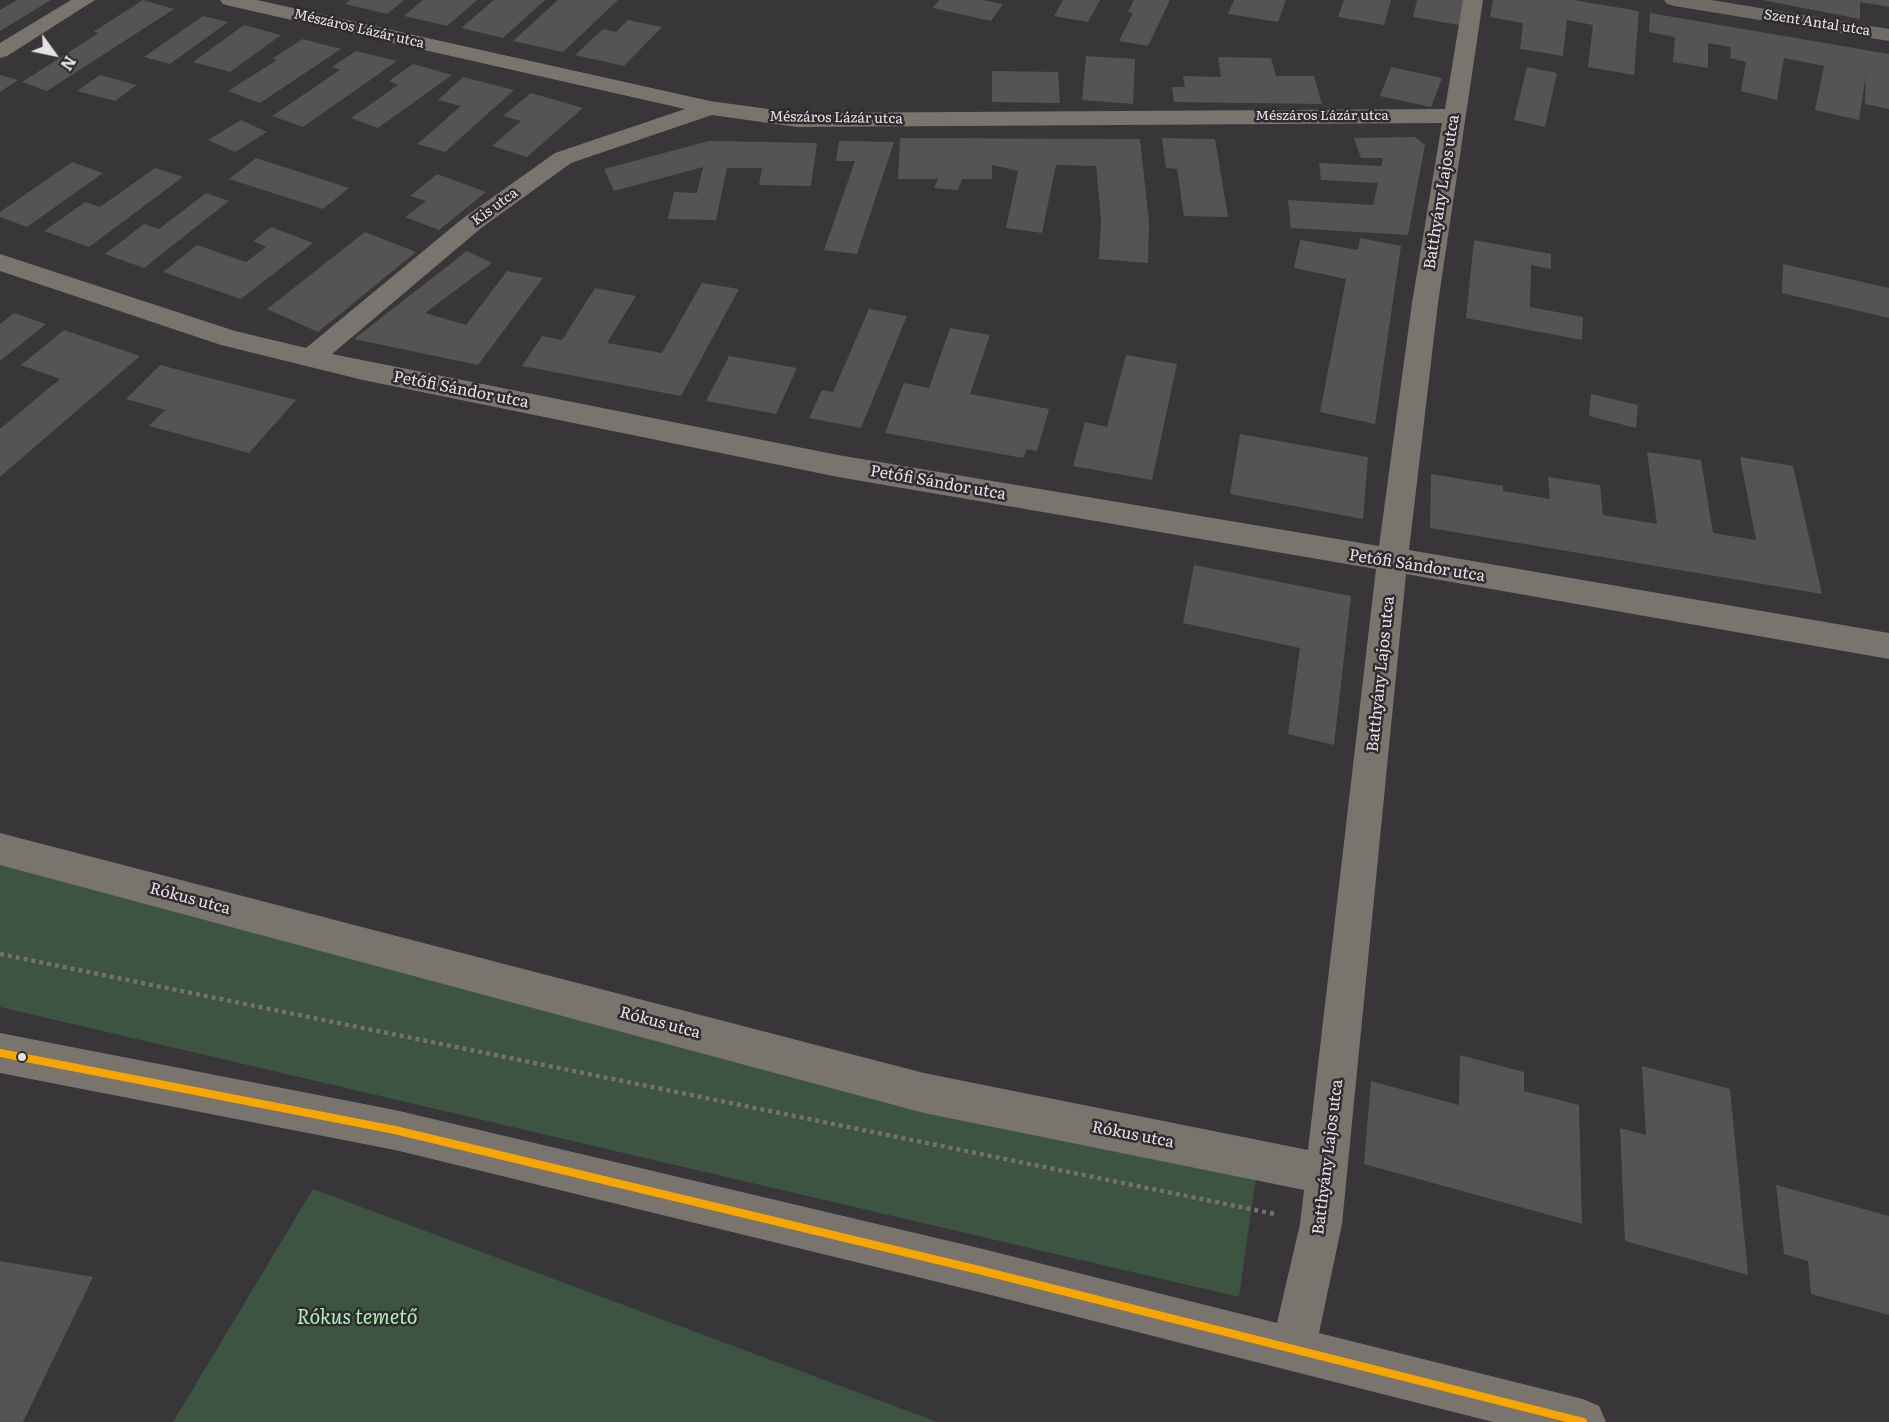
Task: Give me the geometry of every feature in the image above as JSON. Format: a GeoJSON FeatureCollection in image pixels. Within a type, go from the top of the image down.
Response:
{"type":"FeatureCollection","features":[{"type":"Feature","properties":{"kind":"main road","name":"Szent Antal utca"},"geometry":{"type":"LineString","coordinates":[[1674,0],[1889,35]]}},
{"type":"Feature","properties":{"kind":"street"},"geometry":{"type":"LineString","coordinates":[[0,52],[85,0]]}},
{"type":"Feature","properties":{"kind":"street","name":"Mészáros Lázár utca"},"geometry":{"type":"LineString","coordinates":[[230,0],[710,108],[797,120],[1454,116]]}},
{"type":"Feature","properties":{"kind":"street","name":"Batthyány Lajos utca"},"geometry":{"type":"LineString","coordinates":[[1293,1348],[1321,1224],[1325,1174],[1337,1092],[1392,562],[1425,303],[1473,0]]}},
{"type":"Feature","properties":{"kind":"street","name":"Kis utca"},"geometry":{"type":"LineString","coordinates":[[311,358],[471,224],[563,158],[710,108]]}},
{"type":"Feature","properties":{"kind":"street","name":"Petőfi Sándor utca"},"geometry":{"type":"LineString","coordinates":[[0,262],[230,339],[311,358],[838,466],[1392,562],[1791,627],[1889,646]]}},
{"type":"Feature","properties":{"kind":"street","name":"Rókus utca"},"geometry":{"type":"LineString","coordinates":[[0,849],[924,1093],[1325,1174]]}},
{"type":"Feature","properties":{"kind":"street"},"geometry":{"type":"LineString","coordinates":[[0,1053],[394,1130],[1293,1348],[1583,1422]]}},
{"type":"Feature","properties":{"kind":"path"},"geometry":{"type":"LineString","coordinates":[[0,954],[1321,1224]]}},
{"type":"Feature","properties":{"kind":"green space"},"geometry":{"type":"Polygon","coordinates":[[[0,861],[1257,1170],[1239,1297],[0,1007],[0,861]]]}},
{"type":"Feature","properties":{"kind":"green space","name":"Rókus temető"},"geometry":{"type":"Polygon","coordinates":[[[313,1189],[937,1422],[173,1422],[313,1189]]]}},
{"type":"Feature","properties":{"kind":"building"},"geometry":{"type":"Polygon","coordinates":[[[17,0],[51,0],[0,31],[0,10],[17,0]]]}},
{"type":"Feature","properties":{"kind":"building"},"geometry":{"type":"Polygon","coordinates":[[[143,0],[174,9],[47,91],[22,82],[99,33],[93,32],[143,0]]]}},
{"type":"Feature","properties":{"kind":"building"},"geometry":{"type":"Polygon","coordinates":[[[350,0],[404,0],[387,14],[345,4],[350,0]]]}},
{"type":"Feature","properties":{"kind":"building"},"geometry":{"type":"Polygon","coordinates":[[[423,0],[477,0],[447,26],[404,16],[423,0]]]}},
{"type":"Feature","properties":{"kind":"building"},"geometry":{"type":"Polygon","coordinates":[[[494,0],[545,0],[503,38],[461,28],[494,0]]]}},
{"type":"Feature","properties":{"kind":"building"},"geometry":{"type":"Polygon","coordinates":[[[558,0],[618,0],[563,52],[513,41],[558,0]]]}},
{"type":"Feature","properties":{"kind":"building"},"geometry":{"type":"Polygon","coordinates":[[[939,0],[982,0],[1003,4],[991,21],[933,8],[939,0]]]}},
{"type":"Feature","properties":{"kind":"building"},"geometry":{"type":"Polygon","coordinates":[[[1063,0],[1100,0],[1088,22],[1054,16],[1063,0]]]}},
{"type":"Feature","properties":{"kind":"building"},"geometry":{"type":"Polygon","coordinates":[[[1134,0],[1170,0],[1148,46],[1119,41],[1133,13],[1128,12],[1134,0]]]}},
{"type":"Feature","properties":{"kind":"building"},"geometry":{"type":"Polygon","coordinates":[[[1234,0],[1286,0],[1278,22],[1228,14],[1234,0]]]}},
{"type":"Feature","properties":{"kind":"building"},"geometry":{"type":"Polygon","coordinates":[[[1344,0],[1391,0],[1384,25],[1338,17],[1344,0]]]}},
{"type":"Feature","properties":{"kind":"building"},"geometry":{"type":"Polygon","coordinates":[[[1417,0],[1464,0],[1459,25],[1413,17],[1417,0]]]}},
{"type":"Feature","properties":{"kind":"building"},"geometry":{"type":"Polygon","coordinates":[[[1493,0],[1573,0],[1639,11],[1634,75],[1588,67],[1593,25],[1567,20],[1563,56],[1520,49],[1523,23],[1490,17],[1493,0]]]}},
{"type":"Feature","properties":{"kind":"building"},"geometry":{"type":"Polygon","coordinates":[[[1762,0],[1889,0],[1889,7],[1860,2],[1860,19],[1762,0]]]}},
{"type":"Feature","properties":{"kind":"building"},"geometry":{"type":"Polygon","coordinates":[[[1650,13],[1889,54],[1889,109],[1865,104],[1866,75],[1859,120],[1815,110],[1824,66],[1784,58],[1777,100],[1741,91],[1746,62],[1730,58],[1731,47],[1708,43],[1708,68],[1673,62],[1675,37],[1649,32],[1650,13]]]}},
{"type":"Feature","properties":{"kind":"building"},"geometry":{"type":"Polygon","coordinates":[[[203,16],[228,22],[170,64],[144,57],[203,16]]]}},
{"type":"Feature","properties":{"kind":"building"},"geometry":{"type":"Polygon","coordinates":[[[628,20],[662,27],[624,66],[575,55],[603,29],[616,32],[628,20]]]}},
{"type":"Feature","properties":{"kind":"building"},"geometry":{"type":"Polygon","coordinates":[[[244,25],[281,35],[230,72],[193,62],[244,25]]]}},
{"type":"Feature","properties":{"kind":"building"},"geometry":{"type":"Polygon","coordinates":[[[303,39],[341,49],[260,103],[228,91],[277,60],[273,58],[303,39]]]}},
{"type":"Feature","properties":{"kind":"building"},"geometry":{"type":"Polygon","coordinates":[[[356,51],[397,61],[303,127],[272,116],[340,70],[332,67],[356,51]]]}},
{"type":"Feature","properties":{"kind":"building"},"geometry":{"type":"Polygon","coordinates":[[[1086,56],[1135,59],[1133,104],[1082,100],[1086,56]]]}},
{"type":"Feature","properties":{"kind":"building"},"geometry":{"type":"Polygon","coordinates":[[[1218,57],[1271,58],[1276,76],[1314,76],[1322,104],[1174,102],[1172,87],[1185,87],[1183,76],[1221,77],[1218,57]]]}},
{"type":"Feature","properties":{"kind":"building"},"geometry":{"type":"Polygon","coordinates":[[[413,64],[452,75],[378,128],[351,118],[398,85],[389,81],[413,64]]]}},
{"type":"Feature","properties":{"kind":"building"},"geometry":{"type":"Polygon","coordinates":[[[1391,67],[1442,78],[1431,107],[1380,96],[1391,67]]]}},
{"type":"Feature","properties":{"kind":"building"},"geometry":{"type":"Polygon","coordinates":[[[1527,67],[1557,73],[1545,127],[1514,120],[1527,67]]]}},
{"type":"Feature","properties":{"kind":"building"},"geometry":{"type":"Polygon","coordinates":[[[992,71],[1058,72],[1060,103],[992,102],[992,71]]]}},
{"type":"Feature","properties":{"kind":"building"},"geometry":{"type":"Polygon","coordinates":[[[0,75],[18,80],[0,92],[0,75]]]}},
{"type":"Feature","properties":{"kind":"building"},"geometry":{"type":"Polygon","coordinates":[[[100,75],[137,85],[115,101],[77,91],[100,75]]]}},
{"type":"Feature","properties":{"kind":"building"},"geometry":{"type":"Polygon","coordinates":[[[463,77],[514,90],[445,152],[417,144],[461,106],[438,100],[463,77]]]}},
{"type":"Feature","properties":{"kind":"building"},"geometry":{"type":"Polygon","coordinates":[[[531,93],[583,108],[527,157],[492,146],[521,121],[503,116],[531,93]]]}},
{"type":"Feature","properties":{"kind":"building"},"geometry":{"type":"Polygon","coordinates":[[[241,120],[267,132],[235,152],[208,140],[241,120]]]}},
{"type":"Feature","properties":{"kind":"building"},"geometry":{"type":"Polygon","coordinates":[[[1415,137],[1425,145],[1408,235],[1291,228],[1288,200],[1373,205],[1378,183],[1321,180],[1319,163],[1381,166],[1383,158],[1361,158],[1354,138],[1415,137]]]}},
{"type":"Feature","properties":{"kind":"building"},"geometry":{"type":"Polygon","coordinates":[[[900,138],[1140,139],[1149,222],[1148,263],[1099,259],[1101,219],[1096,166],[1056,165],[1042,233],[1006,228],[1018,171],[992,165],[992,179],[962,179],[958,190],[934,188],[938,179],[898,179],[900,138]]]}},
{"type":"Feature","properties":{"kind":"building"},"geometry":{"type":"Polygon","coordinates":[[[1162,138],[1215,139],[1228,217],[1184,216],[1177,169],[1166,168],[1162,138]]]}},
{"type":"Feature","properties":{"kind":"building"},"geometry":{"type":"Polygon","coordinates":[[[709,141],[817,143],[811,186],[759,185],[762,168],[727,168],[716,220],[668,219],[674,192],[697,193],[703,167],[614,191],[604,169],[709,141]]]}},
{"type":"Feature","properties":{"kind":"building"},"geometry":{"type":"Polygon","coordinates":[[[839,141],[894,142],[857,254],[824,250],[855,161],[836,161],[839,141]]]}},
{"type":"Feature","properties":{"kind":"building"},"geometry":{"type":"Polygon","coordinates":[[[256,158],[349,188],[323,209],[229,179],[256,158]]]}},
{"type":"Feature","properties":{"kind":"building"},"geometry":{"type":"Polygon","coordinates":[[[72,162],[103,173],[27,227],[0,217],[0,212],[72,162]]]}},
{"type":"Feature","properties":{"kind":"building"},"geometry":{"type":"Polygon","coordinates":[[[155,168],[183,177],[89,247],[44,231],[85,202],[100,207],[155,168]]]}},
{"type":"Feature","properties":{"kind":"building"},"geometry":{"type":"Polygon","coordinates":[[[437,174],[486,192],[439,230],[405,217],[426,201],[410,196],[437,174]]]}},
{"type":"Feature","properties":{"kind":"building"},"geometry":{"type":"Polygon","coordinates":[[[206,193],[229,201],[144,268],[105,254],[144,224],[159,229],[206,193]]]}},
{"type":"Feature","properties":{"kind":"building"},"geometry":{"type":"Polygon","coordinates":[[[271,227],[313,243],[241,299],[163,272],[197,245],[246,262],[266,247],[253,241],[271,227]]]}},
{"type":"Feature","properties":{"kind":"building"},"geometry":{"type":"Polygon","coordinates":[[[365,232],[416,252],[318,332],[267,309],[365,232]]]}},
{"type":"Feature","properties":{"kind":"building"},"geometry":{"type":"Polygon","coordinates":[[[1360,238],[1401,246],[1375,424],[1320,412],[1346,279],[1294,268],[1300,240],[1358,250],[1360,238]]]}},
{"type":"Feature","properties":{"kind":"building"},"geometry":{"type":"Polygon","coordinates":[[[1474,240],[1551,254],[1551,269],[1531,265],[1530,307],[1583,317],[1582,340],[1466,318],[1474,240]]]}},
{"type":"Feature","properties":{"kind":"building"},"geometry":{"type":"Polygon","coordinates":[[[467,251],[492,263],[425,313],[466,325],[507,271],[543,278],[478,365],[354,339],[467,251]]]}},
{"type":"Feature","properties":{"kind":"building"},"geometry":{"type":"Polygon","coordinates":[[[1783,264],[1889,288],[1889,318],[1782,293],[1783,264]]]}},
{"type":"Feature","properties":{"kind":"building"},"geometry":{"type":"Polygon","coordinates":[[[702,283],[739,289],[681,396],[522,366],[542,336],[562,340],[595,288],[636,296],[607,343],[662,353],[702,283]]]}},
{"type":"Feature","properties":{"kind":"building"},"geometry":{"type":"Polygon","coordinates":[[[869,309],[907,316],[861,428],[809,418],[822,390],[833,392],[869,309]]]}},
{"type":"Feature","properties":{"kind":"building"},"geometry":{"type":"Polygon","coordinates":[[[14,313],[46,324],[0,361],[0,324],[14,313]]]}},
{"type":"Feature","properties":{"kind":"building"},"geometry":{"type":"Polygon","coordinates":[[[950,328],[990,335],[970,394],[1049,409],[1037,451],[1027,449],[1023,458],[885,433],[904,383],[929,388],[950,328]]]}},
{"type":"Feature","properties":{"kind":"building"},"geometry":{"type":"Polygon","coordinates":[[[64,330],[140,356],[0,477],[0,429],[60,379],[21,365],[64,330]]]}},
{"type":"Feature","properties":{"kind":"building"},"geometry":{"type":"Polygon","coordinates":[[[1126,355],[1177,364],[1152,480],[1073,466],[1085,422],[1107,427],[1126,355]]]}},
{"type":"Feature","properties":{"kind":"building"},"geometry":{"type":"Polygon","coordinates":[[[729,356],[797,368],[776,414],[706,401],[729,356]]]}},
{"type":"Feature","properties":{"kind":"building"},"geometry":{"type":"Polygon","coordinates":[[[160,365],[296,400],[249,453],[149,426],[165,410],[126,399],[160,365]]]}},
{"type":"Feature","properties":{"kind":"building"},"geometry":{"type":"Polygon","coordinates":[[[1591,394],[1638,405],[1636,428],[1589,416],[1591,394]]]}},
{"type":"Feature","properties":{"kind":"building"},"geometry":{"type":"Polygon","coordinates":[[[1240,434],[1368,457],[1363,519],[1230,494],[1240,434]]]}},
{"type":"Feature","properties":{"kind":"building"},"geometry":{"type":"Polygon","coordinates":[[[1647,452],[1701,460],[1713,533],[1756,540],[1740,457],[1793,466],[1822,594],[1430,528],[1431,474],[1503,486],[1503,491],[1550,499],[1548,477],[1600,485],[1603,515],[1657,524],[1647,452]]]}},
{"type":"Feature","properties":{"kind":"building"},"geometry":{"type":"Polygon","coordinates":[[[1194,565],[1351,596],[1334,745],[1288,734],[1300,648],[1183,623],[1194,565]]]}},
{"type":"Feature","properties":{"kind":"building"},"geometry":{"type":"Polygon","coordinates":[[[1460,1055],[1524,1072],[1524,1091],[1579,1105],[1582,1224],[1364,1164],[1371,1081],[1459,1105],[1460,1055]]]}},
{"type":"Feature","properties":{"kind":"building"},"geometry":{"type":"Polygon","coordinates":[[[1642,1066],[1730,1089],[1748,1275],[1625,1241],[1620,1128],[1646,1135],[1642,1066]]]}},
{"type":"Feature","properties":{"kind":"building"},"geometry":{"type":"Polygon","coordinates":[[[1776,1185],[1889,1216],[1889,1315],[1811,1294],[1808,1261],[1784,1254],[1776,1185]]]}},
{"type":"Feature","properties":{"kind":"building"},"geometry":{"type":"Polygon","coordinates":[[[0,1261],[93,1277],[23,1422],[0,1422],[0,1261]]]}},
{"type":"Feature","properties":{"kind":"transit line"},"geometry":{"type":"LineString","coordinates":[[0,1053],[395,1130],[983,1271],[1583,1422]]}}]}
